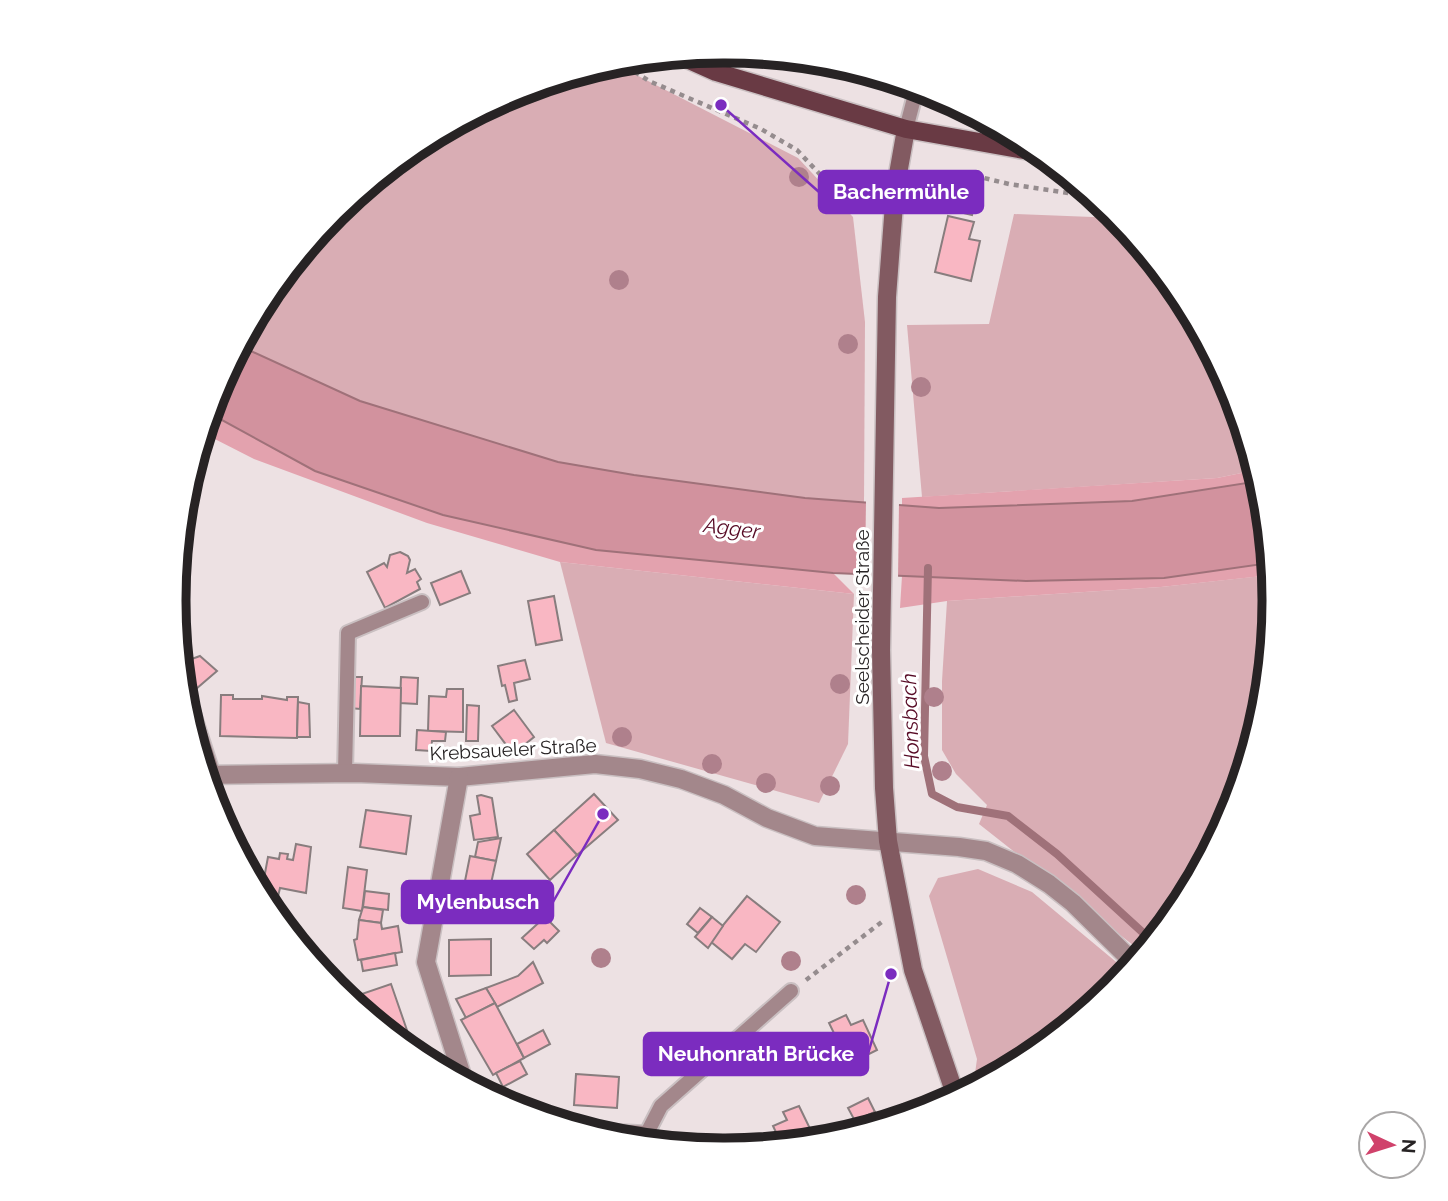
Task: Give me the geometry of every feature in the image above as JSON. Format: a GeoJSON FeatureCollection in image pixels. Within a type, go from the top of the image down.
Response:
{"type":"FeatureCollection","features":[{"type":"Feature","properties":{"kind":"main road"},"geometry":{"type":"LineString","coordinates":[[698,64],[716,72],[906,129],[1014,148]]}},
{"type":"Feature","properties":{"kind":"street","name":"Seelscheider Straße"},"geometry":{"type":"LineString","coordinates":[[906,129],[895,191],[887,297],[881,650],[884,788],[888,841],[913,970],[953,1087]]}},
{"type":"Feature","properties":{"kind":"street","name":"Krebsaueler Straße"},"geometry":{"type":"LineString","coordinates":[[216,775],[345,773],[459,777],[595,764],[640,769],[681,779],[724,795],[767,818],[815,836],[959,846],[986,851],[1017,864],[1049,884],[1127,956]]}},
{"type":"Feature","properties":{"kind":"street"},"geometry":{"type":"LineString","coordinates":[[459,777],[426,962],[460,1069]]}},
{"type":"Feature","properties":{"kind":"lane"},"geometry":{"type":"LineString","coordinates":[[906,129],[914,98]]}},
{"type":"Feature","properties":{"kind":"lane"},"geometry":{"type":"LineString","coordinates":[[345,773],[348,633],[422,602]]}},
{"type":"Feature","properties":{"kind":"lane"},"geometry":{"type":"LineString","coordinates":[[651,1133],[661,1106],[791,991]]}},
{"type":"Feature","properties":{"kind":"path"},"geometry":{"type":"LineString","coordinates":[[634,71],[649,80],[719,108],[797,150],[831,186],[926,195],[943,176],[963,173],[1009,184],[1076,194]]}},
{"type":"Feature","properties":{"kind":"path"},"geometry":{"type":"LineString","coordinates":[[791,991],[902,907]]}},
{"type":"Feature","properties":{"kind":"shaded area"},"geometry":{"type":"Polygon","coordinates":[[[630,71],[798,158],[853,217],[865,322],[864,502],[805,498],[558,462],[360,401],[249,350],[277,302],[298,273],[344,220],[370,196],[397,174],[455,135],[518,104],[585,81],[630,71]]]}},
{"type":"Feature","properties":{"kind":"shaded area"},"geometry":{"type":"Polygon","coordinates":[[[1014,214],[1101,217],[1150,273],[1189,332],[1221,395],[1246,472],[1217,478],[922,497],[907,325],[989,324],[1014,214]]]}},
{"type":"Feature","properties":{"kind":"shaded area"},"geometry":{"type":"Polygon","coordinates":[[[219,418],[315,471],[443,515],[596,550],[833,573],[854,594],[560,562],[427,523],[254,459],[212,438],[219,418]]]}},
{"type":"Feature","properties":{"kind":"shaded area"},"geometry":{"type":"Polygon","coordinates":[[[1246,472],[1248,483],[1132,501],[939,508],[902,505],[902,498],[1217,478],[1246,472]]]}},
{"type":"Feature","properties":{"kind":"shaded area"},"geometry":{"type":"Polygon","coordinates":[[[560,562],[854,594],[848,744],[819,803],[606,743],[560,562]]]}},
{"type":"Feature","properties":{"kind":"shaded area"},"geometry":{"type":"Polygon","coordinates":[[[1260,564],[1261,576],[1161,587],[947,601],[900,608],[902,576],[1026,581],[1164,578],[1260,564]]]}},
{"type":"Feature","properties":{"kind":"shaded area"},"geometry":{"type":"Polygon","coordinates":[[[1261,576],[1260,636],[1257,671],[1243,740],[1221,806],[1171,899],[1135,947],[979,824],[987,805],[956,774],[942,750],[942,681],[947,601],[1161,587],[1261,576]]]}},
{"type":"Feature","properties":{"kind":"shaded area"},"geometry":{"type":"Polygon","coordinates":[[[978,869],[1032,892],[1119,965],[1051,1027],[975,1076],[977,1059],[929,896],[938,878],[978,869]]]}},
{"type":"Feature","properties":{"kind":"water","name":"Agger"},"geometry":{"type":"Polygon","coordinates":[[[249,350],[360,401],[558,462],[805,498],[939,508],[1132,501],[1248,483],[1260,564],[1164,578],[1026,581],[833,573],[596,550],[443,515],[315,471],[219,418],[249,350]]]}},
{"type":"Feature","properties":{"kind":"pier"},"geometry":{"type":"Polygon","coordinates":[[[866,499],[899,502],[898,580],[865,578],[866,499]]]}},
{"type":"Feature","properties":{"kind":"building"},"geometry":{"type":"Polygon","coordinates":[[[958,183],[978,189],[972,215],[951,210],[958,183]]]}},
{"type":"Feature","properties":{"kind":"building"},"geometry":{"type":"Polygon","coordinates":[[[948,216],[974,222],[969,239],[980,241],[971,281],[935,272],[948,216]]]}},
{"type":"Feature","properties":{"kind":"building"},"geometry":{"type":"Polygon","coordinates":[[[400,552],[410,560],[407,573],[415,569],[421,579],[417,582],[420,589],[385,608],[367,572],[384,563],[387,567],[390,555],[400,552]]]}},
{"type":"Feature","properties":{"kind":"building"},"geometry":{"type":"Polygon","coordinates":[[[461,571],[470,593],[440,605],[431,583],[461,571]]]}},
{"type":"Feature","properties":{"kind":"building"},"geometry":{"type":"Polygon","coordinates":[[[554,596],[562,640],[536,645],[528,601],[554,596]]]}},
{"type":"Feature","properties":{"kind":"building"},"geometry":{"type":"Polygon","coordinates":[[[200,656],[217,671],[196,689],[192,679],[190,660],[200,656]]]}},
{"type":"Feature","properties":{"kind":"building"},"geometry":{"type":"Polygon","coordinates":[[[525,660],[530,679],[514,683],[517,700],[509,702],[498,666],[525,660]]]}},
{"type":"Feature","properties":{"kind":"building"},"geometry":{"type":"Polygon","coordinates":[[[350,677],[362,677],[360,709],[350,708],[350,677]]]}},
{"type":"Feature","properties":{"kind":"building"},"geometry":{"type":"Polygon","coordinates":[[[401,677],[418,678],[417,704],[400,703],[401,677]]]}},
{"type":"Feature","properties":{"kind":"building"},"geometry":{"type":"Polygon","coordinates":[[[361,686],[401,688],[400,736],[360,736],[361,686]]]}},
{"type":"Feature","properties":{"kind":"building"},"geometry":{"type":"Polygon","coordinates":[[[447,689],[463,689],[463,732],[428,731],[429,696],[446,697],[447,689]]]}},
{"type":"Feature","properties":{"kind":"building"},"geometry":{"type":"Polygon","coordinates":[[[221,695],[233,695],[233,699],[262,699],[262,696],[287,700],[287,697],[298,697],[297,738],[220,736],[221,695]]]}},
{"type":"Feature","properties":{"kind":"building"},"geometry":{"type":"Polygon","coordinates":[[[298,702],[309,704],[310,737],[297,737],[298,702]]]}},
{"type":"Feature","properties":{"kind":"building"},"geometry":{"type":"Polygon","coordinates":[[[467,705],[479,706],[478,741],[466,741],[467,705]]]}},
{"type":"Feature","properties":{"kind":"building"},"geometry":{"type":"Polygon","coordinates":[[[514,710],[534,737],[513,754],[492,726],[514,710]]]}},
{"type":"Feature","properties":{"kind":"building"},"geometry":{"type":"Polygon","coordinates":[[[417,730],[446,732],[445,741],[432,741],[431,751],[416,750],[417,730]]]}},
{"type":"Feature","properties":{"kind":"building"},"geometry":{"type":"Polygon","coordinates":[[[594,794],[618,820],[577,855],[554,830],[594,794]]]}},
{"type":"Feature","properties":{"kind":"building"},"geometry":{"type":"Polygon","coordinates":[[[477,796],[492,798],[498,837],[474,840],[470,816],[480,814],[477,796]]]}},
{"type":"Feature","properties":{"kind":"building"},"geometry":{"type":"Polygon","coordinates":[[[366,810],[411,816],[406,854],[360,847],[366,810]]]}},
{"type":"Feature","properties":{"kind":"building"},"geometry":{"type":"Polygon","coordinates":[[[554,830],[577,855],[550,880],[527,854],[554,830]]]}},
{"type":"Feature","properties":{"kind":"building"},"geometry":{"type":"Polygon","coordinates":[[[501,838],[496,861],[475,857],[478,842],[501,838]]]}},
{"type":"Feature","properties":{"kind":"building"},"geometry":{"type":"Polygon","coordinates":[[[296,844],[311,847],[306,893],[280,888],[277,899],[264,878],[268,857],[279,859],[280,853],[288,854],[287,859],[293,860],[296,844]]]}},
{"type":"Feature","properties":{"kind":"building"},"geometry":{"type":"Polygon","coordinates":[[[470,856],[496,861],[486,906],[461,901],[470,856]]]}},
{"type":"Feature","properties":{"kind":"building"},"geometry":{"type":"Polygon","coordinates":[[[348,867],[367,870],[362,911],[343,908],[348,867]]]}},
{"type":"Feature","properties":{"kind":"building"},"geometry":{"type":"Polygon","coordinates":[[[365,891],[389,894],[388,910],[363,907],[365,891]]]}},
{"type":"Feature","properties":{"kind":"building"},"geometry":{"type":"Polygon","coordinates":[[[747,896],[780,922],[756,952],[745,944],[732,959],[710,941],[747,896]]]}},
{"type":"Feature","properties":{"kind":"building"},"geometry":{"type":"Polygon","coordinates":[[[363,907],[383,910],[381,923],[359,920],[363,907]]]}},
{"type":"Feature","properties":{"kind":"building"},"geometry":{"type":"Polygon","coordinates":[[[700,908],[712,917],[698,933],[687,924],[700,908]]]}},
{"type":"Feature","properties":{"kind":"building"},"geometry":{"type":"Polygon","coordinates":[[[545,917],[559,931],[547,943],[544,940],[534,949],[522,938],[545,917]]]}},
{"type":"Feature","properties":{"kind":"building"},"geometry":{"type":"Polygon","coordinates":[[[712,917],[723,926],[708,948],[695,937],[712,917]]]}},
{"type":"Feature","properties":{"kind":"building"},"geometry":{"type":"Polygon","coordinates":[[[359,920],[381,923],[382,929],[398,926],[402,952],[358,960],[354,940],[357,939],[359,920]]]}},
{"type":"Feature","properties":{"kind":"building"},"geometry":{"type":"Polygon","coordinates":[[[491,939],[491,975],[449,976],[449,940],[491,939]]]}},
{"type":"Feature","properties":{"kind":"building"},"geometry":{"type":"Polygon","coordinates":[[[395,953],[397,965],[363,971],[361,960],[395,953]]]}},
{"type":"Feature","properties":{"kind":"building"},"geometry":{"type":"Polygon","coordinates":[[[533,962],[543,983],[497,1007],[486,988],[518,976],[533,962]]]}},
{"type":"Feature","properties":{"kind":"building"},"geometry":{"type":"Polygon","coordinates":[[[391,984],[409,1035],[397,1027],[359,995],[391,984]]]}},
{"type":"Feature","properties":{"kind":"building"},"geometry":{"type":"Polygon","coordinates":[[[486,988],[495,1003],[466,1018],[456,999],[486,988]]]}},
{"type":"Feature","properties":{"kind":"building"},"geometry":{"type":"Polygon","coordinates":[[[495,1003],[524,1058],[493,1075],[461,1020],[495,1003]]]}},
{"type":"Feature","properties":{"kind":"building"},"geometry":{"type":"Polygon","coordinates":[[[846,1015],[851,1025],[863,1020],[877,1050],[849,1064],[829,1023],[846,1015]]]}},
{"type":"Feature","properties":{"kind":"building"},"geometry":{"type":"Polygon","coordinates":[[[543,1030],[550,1044],[524,1058],[517,1044],[543,1030]]]}},
{"type":"Feature","properties":{"kind":"building"},"geometry":{"type":"Polygon","coordinates":[[[520,1061],[527,1074],[503,1087],[496,1073],[520,1061]]]}},
{"type":"Feature","properties":{"kind":"building"},"geometry":{"type":"Polygon","coordinates":[[[576,1074],[619,1077],[617,1108],[574,1105],[576,1074]]]}},
{"type":"Feature","properties":{"kind":"building"},"geometry":{"type":"Polygon","coordinates":[[[868,1098],[875,1112],[855,1121],[848,1108],[868,1098]]]}},
{"type":"Feature","properties":{"kind":"building"},"geometry":{"type":"Polygon","coordinates":[[[799,1106],[811,1131],[777,1135],[773,1126],[787,1120],[783,1112],[799,1106]]]}},
{"type":"Feature","properties":{"kind":"building"},"geometry":{"type":"Polygon","coordinates":[[[875,1112],[876,1116],[864,1120],[863,1117],[875,1112]]]}},
{"type":"Feature","properties":{"kind":"waterway","name":"Honsbach"},"geometry":{"type":"LineString","coordinates":[[928,568],[924,756],[932,794],[957,807],[1008,816],[1057,854],[1145,934]]}},
{"type":"Feature","properties":{"kind":"place","name":"Bachermühle"},"geometry":{"type":"Point","coordinates":[721,105]}},
{"type":"Feature","properties":{"kind":"place","name":"Mylenbusch"},"geometry":{"type":"Point","coordinates":[603,814]}},
{"type":"Feature","properties":{"kind":"place","name":"Neuhonrath Brücke"},"geometry":{"type":"Point","coordinates":[891,974]}}]}
